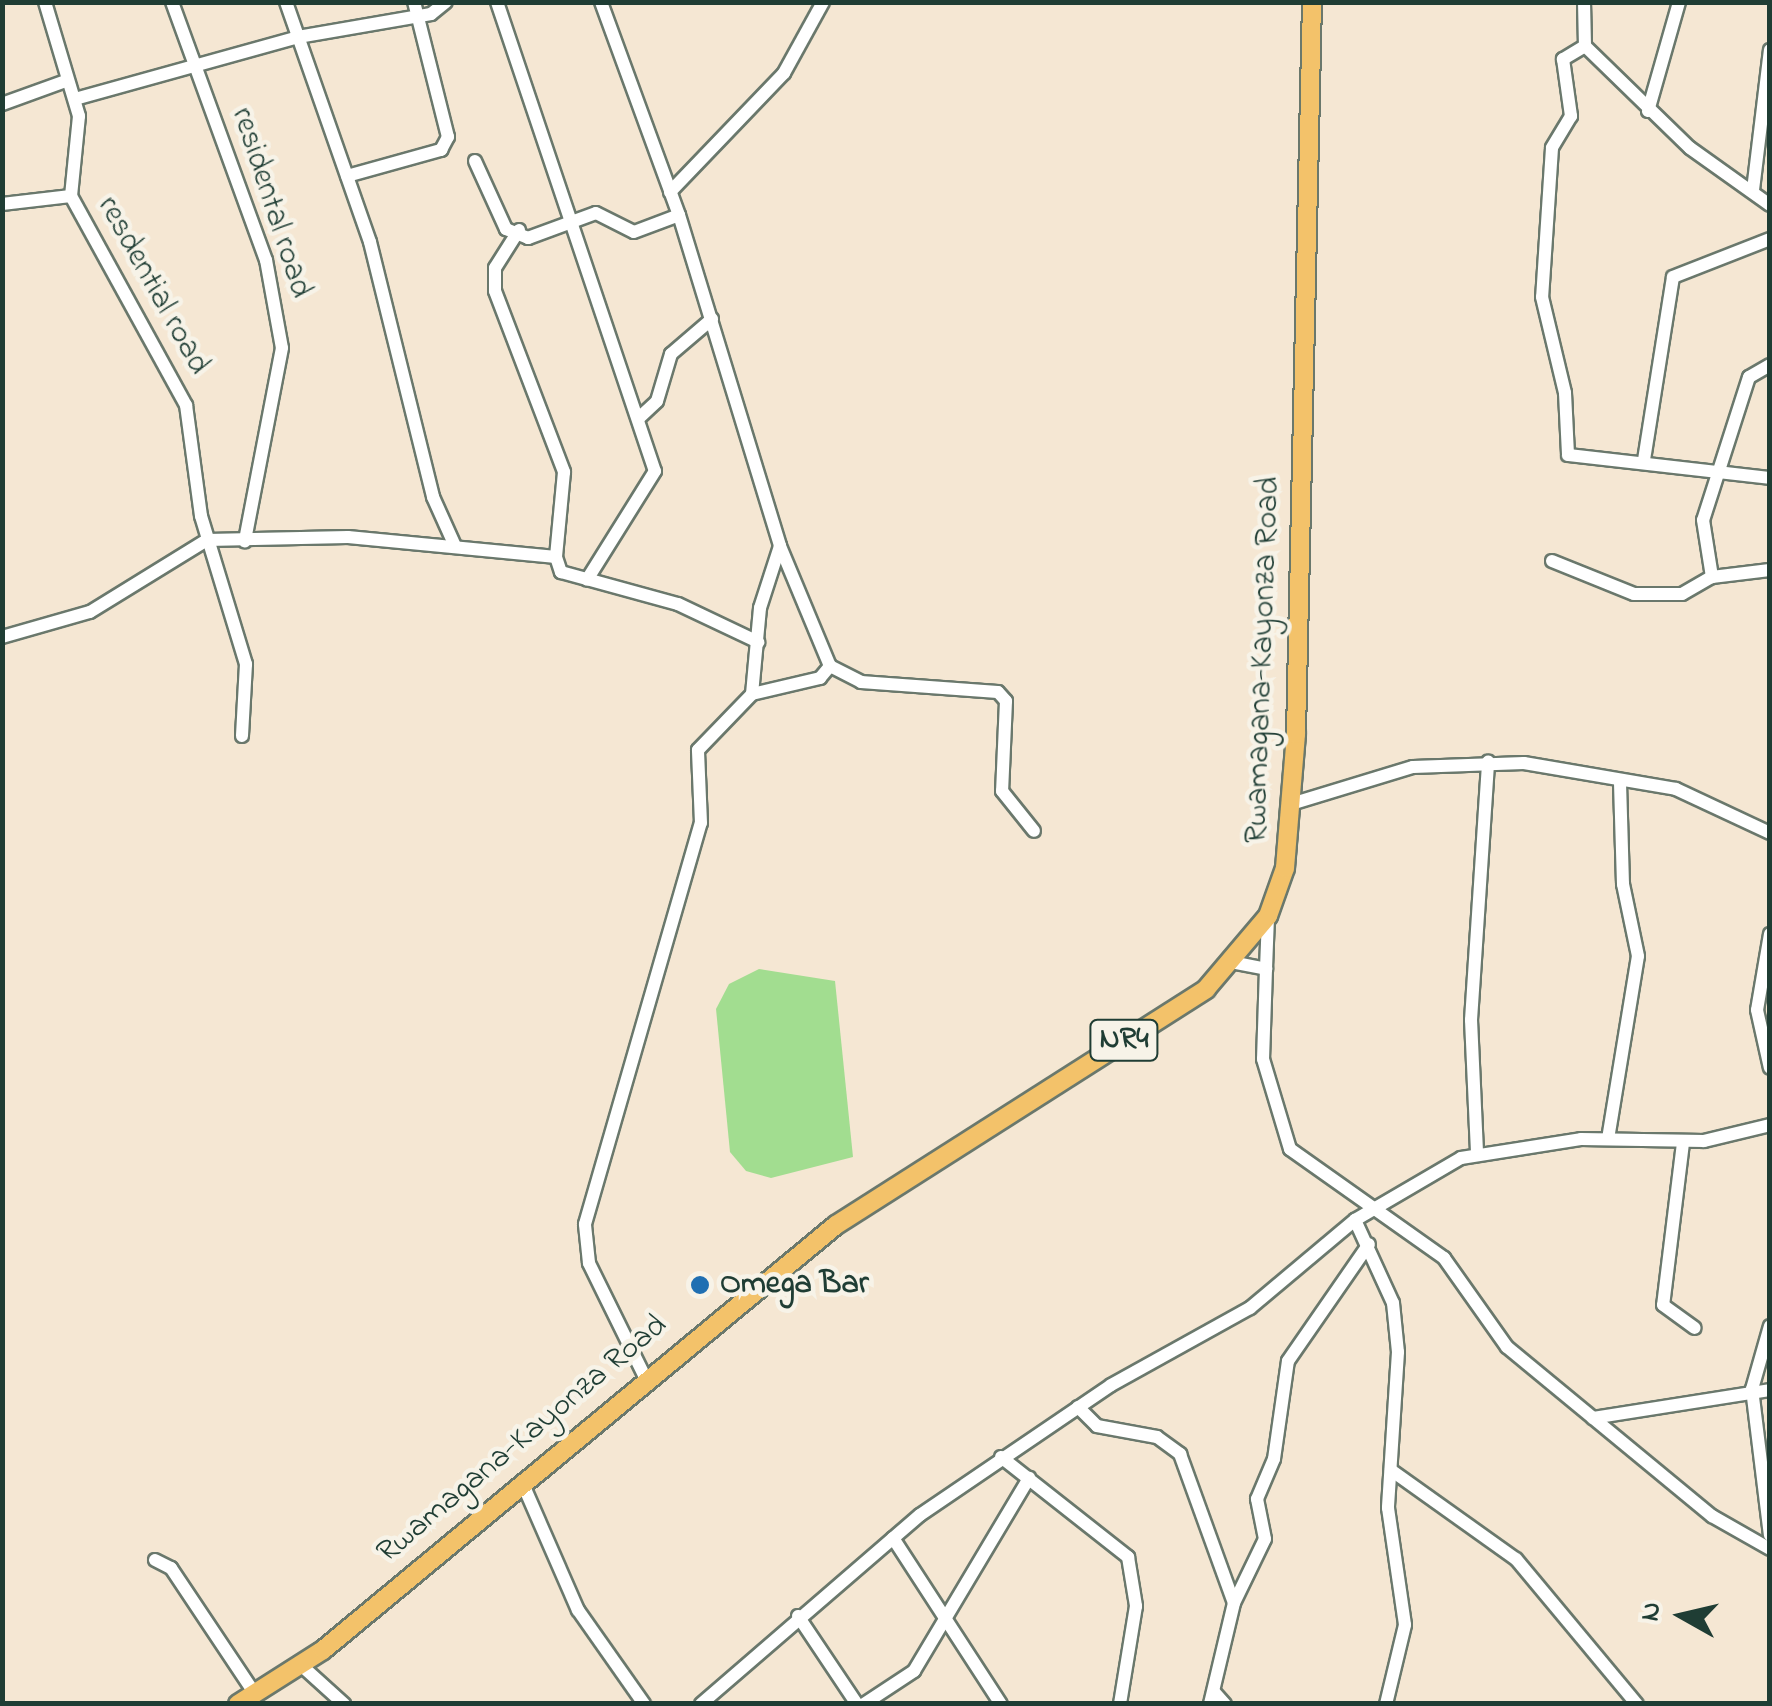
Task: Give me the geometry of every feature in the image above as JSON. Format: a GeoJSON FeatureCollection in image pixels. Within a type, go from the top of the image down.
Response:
{"type":"FeatureCollection","features":[{"type":"Feature","properties":{"kind":"highway","name":"Rwamagana-Kayonza Road"},"geometry":{"type":"LineString","coordinates":[[246,1699],[302,1666],[644,1375],[836,1225],[1206,989],[1268,916],[1291,804],[1312,2]]}},
{"type":"Feature","properties":{"kind":"street","name":"resdential road"},"geometry":{"type":"LineString","coordinates":[[45,2],[66,80],[76,100],[72,196],[186,405],[207,540],[246,664],[242,736]]}},
{"type":"Feature","properties":{"kind":"street","name":"residental road"},"geometry":{"type":"LineString","coordinates":[[172,2],[266,260],[282,348],[245,541]]}},
{"type":"Feature","properties":{"kind":"street"},"geometry":{"type":"LineString","coordinates":[[286,2],[347,176],[455,546]]}},
{"type":"Feature","properties":{"kind":"street"},"geometry":{"type":"LineString","coordinates":[[347,176],[441,150],[448,138],[414,2]]}},
{"type":"Feature","properties":{"kind":"street"},"geometry":{"type":"LineString","coordinates":[[76,100],[198,71],[298,37],[417,18],[446,2]]}},
{"type":"Feature","properties":{"kind":"street"},"geometry":{"type":"LineString","coordinates":[[496,2],[568,220],[640,417],[655,482],[588,580]]}},
{"type":"Feature","properties":{"kind":"street"},"geometry":{"type":"LineString","coordinates":[[601,2],[679,215],[780,546],[830,666],[861,682],[1004,694],[1002,790],[1034,831]]}},
{"type":"Feature","properties":{"kind":"street"},"geometry":{"type":"LineString","coordinates":[[670,192],[784,73],[823,2]]}},
{"type":"Feature","properties":{"kind":"street"},"geometry":{"type":"LineString","coordinates":[[1584,2],[1585,46],[1648,112],[1770,205]]}},
{"type":"Feature","properties":{"kind":"street"},"geometry":{"type":"LineString","coordinates":[[1648,112],[1679,2]]}},
{"type":"Feature","properties":{"kind":"street"},"geometry":{"type":"LineString","coordinates":[[1585,46],[1562,60],[1571,116],[1552,148],[1542,308],[1565,393],[1568,454],[1715,468],[1770,478]]}},
{"type":"Feature","properties":{"kind":"street"},"geometry":{"type":"LineString","coordinates":[[1754,190],[1770,50]]}},
{"type":"Feature","properties":{"kind":"street"},"geometry":{"type":"LineString","coordinates":[[2,104],[66,80]]}},
{"type":"Feature","properties":{"kind":"street"},"geometry":{"type":"LineString","coordinates":[[475,161],[506,230],[519,230],[528,238],[568,220],[602,214],[642,232],[679,215]]}},
{"type":"Feature","properties":{"kind":"street"},"geometry":{"type":"LineString","coordinates":[[2,204],[72,196]]}},
{"type":"Feature","properties":{"kind":"street"},"geometry":{"type":"LineString","coordinates":[[519,230],[496,268],[495,291],[564,472],[556,557],[561,572],[678,604],[758,642]]}},
{"type":"Feature","properties":{"kind":"street"},"geometry":{"type":"LineString","coordinates":[[1644,460],[1673,278],[1770,239]]}},
{"type":"Feature","properties":{"kind":"street"},"geometry":{"type":"LineString","coordinates":[[640,417],[657,402],[671,354],[712,319]]}},
{"type":"Feature","properties":{"kind":"street"},"geometry":{"type":"LineString","coordinates":[[1712,577],[1704,520],[1715,468],[1752,368],[1770,365]]}},
{"type":"Feature","properties":{"kind":"street"},"geometry":{"type":"LineString","coordinates":[[2,637],[90,612],[207,540],[455,546],[556,557]]}},
{"type":"Feature","properties":{"kind":"street"},"geometry":{"type":"LineString","coordinates":[[752,694],[758,642],[780,546]]}},
{"type":"Feature","properties":{"kind":"street"},"geometry":{"type":"LineString","coordinates":[[1552,561],[1634,594],[1682,594],[1712,577],[1770,570]]}},
{"type":"Feature","properties":{"kind":"street"},"geometry":{"type":"LineString","coordinates":[[644,1375],[589,1263],[585,1224],[701,823],[698,750],[752,694],[820,678],[830,666]]}},
{"type":"Feature","properties":{"kind":"street"},"geometry":{"type":"LineString","coordinates":[[1291,804],[1392,770],[1488,762],[1620,780],[1715,801],[1770,833]]}},
{"type":"Feature","properties":{"kind":"street"},"geometry":{"type":"LineString","coordinates":[[1477,1152],[1470,1020],[1488,762]]}},
{"type":"Feature","properties":{"kind":"street"},"geometry":{"type":"LineString","coordinates":[[1608,1139],[1638,956],[1623,884],[1620,780]]}},
{"type":"Feature","properties":{"kind":"street"},"geometry":{"type":"LineString","coordinates":[[1268,916],[1263,1058],[1280,1130],[1290,1149],[1378,1205],[1444,1258],[1507,1347],[1712,1516],[1770,1549]]}},
{"type":"Feature","properties":{"kind":"street"},"geometry":{"type":"LineString","coordinates":[[1770,934],[1757,1010],[1770,1068]]}},
{"type":"Feature","properties":{"kind":"street"},"geometry":{"type":"LineString","coordinates":[[1231,962],[1266,969]]}},
{"type":"Feature","properties":{"kind":"street"},"geometry":{"type":"LineString","coordinates":[[700,1704],[893,1538],[1001,1457],[1078,1407],[1250,1308],[1354,1220],[1378,1205],[1477,1152],[1608,1139],[1682,1143],[1770,1125]]}},
{"type":"Feature","properties":{"kind":"street"},"geometry":{"type":"LineString","coordinates":[[1682,1143],[1664,1305],[1695,1328]]}},
{"type":"Feature","properties":{"kind":"street"},"geometry":{"type":"LineString","coordinates":[[1354,1220],[1392,1303],[1398,1352],[1389,1536],[1405,1625],[1386,1704]]}},
{"type":"Feature","properties":{"kind":"street"},"geometry":{"type":"LineString","coordinates":[[1225,1704],[1212,1698],[1234,1604],[1265,1539],[1257,1498],[1274,1459],[1288,1360],[1368,1244]]}},
{"type":"Feature","properties":{"kind":"street"},"geometry":{"type":"LineString","coordinates":[[1770,1326],[1752,1390],[1770,1535]]}},
{"type":"Feature","properties":{"kind":"street"},"geometry":{"type":"LineString","coordinates":[[1593,1418],[1770,1390]]}},
{"type":"Feature","properties":{"kind":"street"},"geometry":{"type":"LineString","coordinates":[[1078,1407],[1097,1426],[1170,1442],[1234,1604]]}},
{"type":"Feature","properties":{"kind":"street"},"geometry":{"type":"LineString","coordinates":[[1001,1457],[1113,1540],[1134,1568],[1120,1704]]}},
{"type":"Feature","properties":{"kind":"street"},"geometry":{"type":"LineString","coordinates":[[1391,1470],[1516,1559],[1618,1698],[1637,1704]]}},
{"type":"Feature","properties":{"kind":"street"},"geometry":{"type":"LineString","coordinates":[[798,1616],[860,1704],[914,1671],[1029,1478]]}},
{"type":"Feature","properties":{"kind":"street"},"geometry":{"type":"LineString","coordinates":[[522,1482],[578,1610],[644,1704]]}},
{"type":"Feature","properties":{"kind":"street"},"geometry":{"type":"LineString","coordinates":[[893,1538],[942,1625],[1001,1704]]}},
{"type":"Feature","properties":{"kind":"street"},"geometry":{"type":"LineString","coordinates":[[155,1560],[171,1568],[246,1699]]}},
{"type":"Feature","properties":{"kind":"street"},"geometry":{"type":"LineString","coordinates":[[302,1666],[344,1704]]}},
{"type":"Feature","properties":{"kind":"green space"},"geometry":{"type":"Polygon","coordinates":[[[759,969],[835,981],[853,1157],[771,1178],[746,1171],[730,1152],[716,1009],[729,984],[759,969]]]}},
{"type":"Feature","properties":{"kind":"place","name":"Omega Bar"},"geometry":{"type":"Point","coordinates":[700,1285]}}]}
